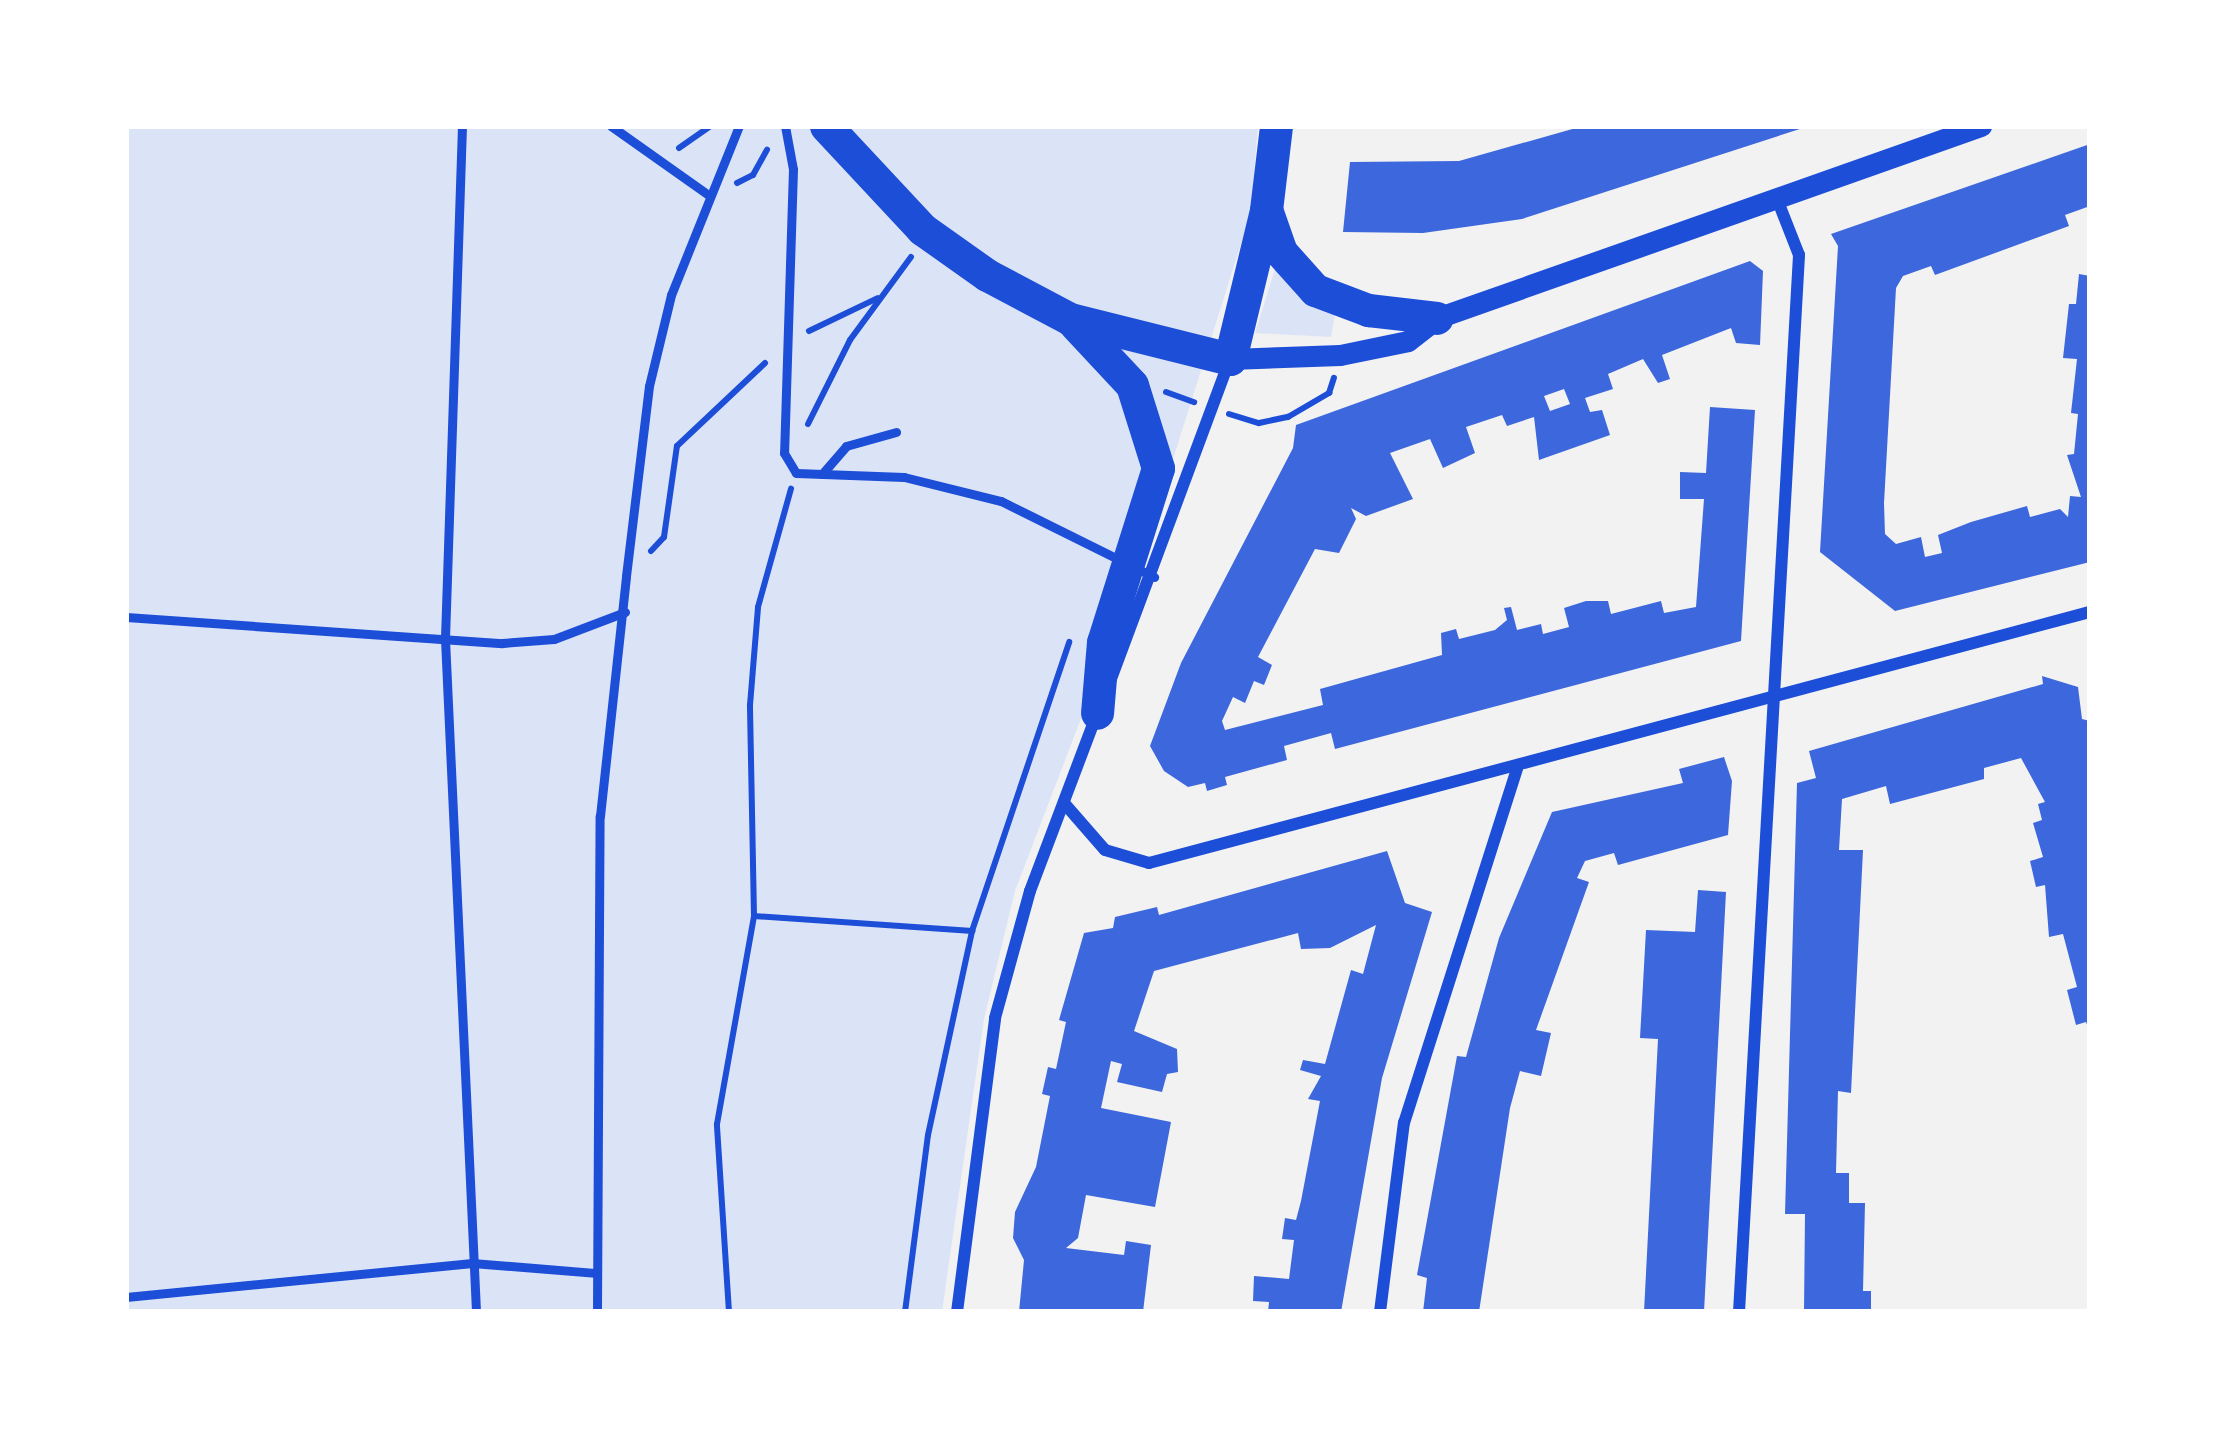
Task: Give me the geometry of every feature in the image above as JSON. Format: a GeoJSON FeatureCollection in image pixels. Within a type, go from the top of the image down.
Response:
{"type":"FeatureCollection","features":[{"type":"Feature","properties":{"kind":"highway"},"geometry":{"type":"LineString","coordinates":[[826,126],[918,242],[1070,319],[1230,359],[1266,210],[1276,126]]}},
{"type":"Feature","properties":{"kind":"highway"},"geometry":{"type":"LineString","coordinates":[[1266,210],[1281,252],[1315,290],[1368,310],[1437,318]]}},
{"type":"Feature","properties":{"kind":"highway"},"geometry":{"type":"LineString","coordinates":[[1070,319],[1132,386],[1152,432],[1155,487],[1142,572],[1103,642],[1097,713]]}},
{"type":"Feature","properties":{"kind":"street"},"geometry":{"type":"LineString","coordinates":[[1142,572],[1230,359],[1340,355],[1408,341],[1437,318],[1981,126]]}},
{"type":"Feature","properties":{"kind":"street"},"geometry":{"type":"LineString","coordinates":[[1739,1312],[1769,697],[1799,255],[1777,199]]}},
{"type":"Feature","properties":{"kind":"street"},"geometry":{"type":"LineString","coordinates":[[1064,803],[1106,850],[1149,863],[2090,611]]}},
{"type":"Feature","properties":{"kind":"street"},"geometry":{"type":"LineString","coordinates":[[957,1312],[995,1018],[1097,713]]}},
{"type":"Feature","properties":{"kind":"street"},"geometry":{"type":"LineString","coordinates":[[1380,1312],[1404,1123],[1518,765]]}},
{"type":"Feature","properties":{"kind":"lane"},"geometry":{"type":"LineString","coordinates":[[462,126],[445,640],[476,1312]]}},
{"type":"Feature","properties":{"kind":"lane"},"geometry":{"type":"LineString","coordinates":[[611,126],[710,196]]}},
{"type":"Feature","properties":{"kind":"lane"},"geometry":{"type":"LineString","coordinates":[[597,1312],[600,816],[626,576],[649,386],[671,295],[739,126]]}},
{"type":"Feature","properties":{"kind":"lane"},"geometry":{"type":"LineString","coordinates":[[785,126],[794,169],[784,453],[796,473],[905,471],[1000,501],[1142,572]]}},
{"type":"Feature","properties":{"kind":"lane"},"geometry":{"type":"LineString","coordinates":[[822,474],[846,446],[896,432]]}},
{"type":"Feature","properties":{"kind":"lane"},"geometry":{"type":"LineString","coordinates":[[126,617],[445,640],[554,639],[625,612]]}},
{"type":"Feature","properties":{"kind":"lane"},"geometry":{"type":"LineString","coordinates":[[129,1312],[126,1299],[472,1263],[595,1273]]}},
{"type":"Feature","properties":{"kind":"path"},"geometry":{"type":"LineString","coordinates":[[685,144],[710,126]]}},
{"type":"Feature","properties":{"kind":"path"},"geometry":{"type":"LineString","coordinates":[[710,196],[753,175],[772,142]]}},
{"type":"Feature","properties":{"kind":"path"},"geometry":{"type":"LineString","coordinates":[[729,1312],[717,1124],[754,916],[749,705],[758,608],[808,422],[918,242]]}},
{"type":"Feature","properties":{"kind":"path"},"geometry":{"type":"LineString","coordinates":[[626,576],[664,537],[677,446],[785,342],[881,296]]}},
{"type":"Feature","properties":{"kind":"path"},"geometry":{"type":"LineString","coordinates":[[905,1312],[928,1136],[972,931],[1077,621]]}},
{"type":"Feature","properties":{"kind":"path"},"geometry":{"type":"LineString","coordinates":[[754,916],[972,931]]}},
{"type":"Feature","properties":{"kind":"shaded area"},"geometry":{"type":"Polygon","coordinates":[[[126,126],[1258,126],[1251,212],[1139,567],[1015,891],[984,1019],[942,1312],[126,1312],[126,126]]]}},
{"type":"Feature","properties":{"kind":"shaded area"},"geometry":{"type":"Polygon","coordinates":[[[1275,269],[1335,314],[1331,337],[1255,333],[1275,269]]]}},
{"type":"Feature","properties":{"kind":"building"},"geometry":{"type":"Polygon","coordinates":[[[1583,126],[1806,127],[1522,219],[1423,233],[1343,232],[1350,162],[1459,161],[1583,126]]]}},
{"type":"Feature","properties":{"kind":"building"},"geometry":{"type":"Polygon","coordinates":[[[2090,144],[2090,206],[2065,215],[2069,226],[1935,275],[1931,266],[1903,276],[1896,288],[1884,503],[1885,534],[1896,544],[1921,537],[1925,557],[1942,553],[1938,535],[2027,506],[2030,517],[2060,509],[2068,517],[2070,496],[2081,497],[2067,455],[2074,454],[2078,414],[2071,413],[2077,359],[2063,358],[2069,304],[2076,304],[2079,274],[2090,276],[2090,562],[1895,611],[1820,552],[1838,246],[1831,234],[2090,144]]]}},
{"type":"Feature","properties":{"kind":"building"},"geometry":{"type":"Polygon","coordinates":[[[1750,261],[1763,271],[1760,345],[1736,343],[1731,328],[1662,355],[1670,379],[1658,383],[1643,359],[1608,374],[1613,389],[1585,398],[1590,412],[1602,410],[1610,435],[1539,460],[1534,417],[1507,426],[1502,415],[1466,427],[1475,453],[1443,468],[1430,439],[1390,453],[1413,499],[1366,516],[1351,508],[1356,519],[1339,553],[1315,549],[1258,657],[1272,665],[1264,685],[1254,681],[1245,703],[1233,697],[1222,721],[1225,730],[1323,705],[1320,689],[1442,655],[1441,633],[1456,629],[1459,639],[1495,630],[1507,620],[1504,608],[1511,607],[1517,630],[1541,624],[1543,634],[1569,627],[1564,608],[1586,601],[1608,601],[1611,614],[1661,601],[1664,613],[1696,607],[1704,499],[1680,499],[1680,472],[1706,473],[1710,407],[1755,410],[1741,641],[1335,749],[1331,733],[1284,746],[1287,760],[1225,777],[1227,785],[1207,791],[1205,783],[1188,787],[1164,771],[1150,746],[1181,663],[1293,448],[1296,425],[1750,261]],[[1564,389],[1544,396],[1550,411],[1570,404],[1564,389]]]}},
{"type":"Feature","properties":{"kind":"building"},"geometry":{"type":"Polygon","coordinates":[[[2042,676],[2078,687],[2082,719],[2090,721],[2090,1033],[2086,1022],[2076,1025],[2067,990],[2077,987],[2063,934],[2049,937],[2045,885],[2036,887],[2030,861],[2043,857],[2033,823],[2042,820],[2038,804],[2045,802],[2021,758],[1984,768],[1984,779],[1890,804],[1886,786],[1842,799],[1839,850],[1863,850],[1851,1093],[1838,1091],[1836,1173],[1849,1173],[1849,1203],[1865,1203],[1863,1291],[1871,1291],[1871,1312],[1804,1312],[1805,1214],[1785,1214],[1797,783],[1816,778],[1809,751],[2043,684],[2042,676]]]}},
{"type":"Feature","properties":{"kind":"building"},"geometry":{"type":"Polygon","coordinates":[[[1724,757],[1732,781],[1728,835],[1618,865],[1614,853],[1585,861],[1577,878],[1589,882],[1536,1030],[1551,1033],[1541,1076],[1520,1071],[1510,1108],[1479,1312],[1423,1312],[1427,1278],[1417,1275],[1457,1056],[1466,1057],[1499,938],[1552,812],[1683,783],[1679,769],[1724,757]]]}},
{"type":"Feature","properties":{"kind":"building"},"geometry":{"type":"Polygon","coordinates":[[[1387,851],[1405,903],[1432,912],[1382,1078],[1341,1312],[1268,1312],[1269,1302],[1253,1301],[1254,1276],[1289,1279],[1294,1240],[1282,1239],[1285,1218],[1296,1220],[1320,1101],[1308,1099],[1321,1076],[1300,1070],[1303,1060],[1325,1064],[1351,970],[1363,974],[1376,925],[1330,948],[1301,949],[1298,933],[1154,971],[1134,1031],[1177,1049],[1178,1072],[1167,1074],[1162,1092],[1117,1082],[1122,1064],[1111,1061],[1101,1108],[1171,1122],[1155,1207],[1086,1195],[1078,1238],[1066,1248],[1124,1255],[1126,1241],[1151,1245],[1143,1312],[1019,1312],[1024,1260],[1013,1238],[1015,1212],[1036,1167],[1050,1096],[1042,1094],[1048,1067],[1056,1069],[1066,1022],[1059,1020],[1084,933],[1113,928],[1115,917],[1157,907],[1159,915],[1387,851]]]}},
{"type":"Feature","properties":{"kind":"building"},"geometry":{"type":"Polygon","coordinates":[[[1698,890],[1726,892],[1704,1312],[1644,1312],[1658,1039],[1640,1038],[1646,930],[1695,932],[1698,890]]]}}]}
